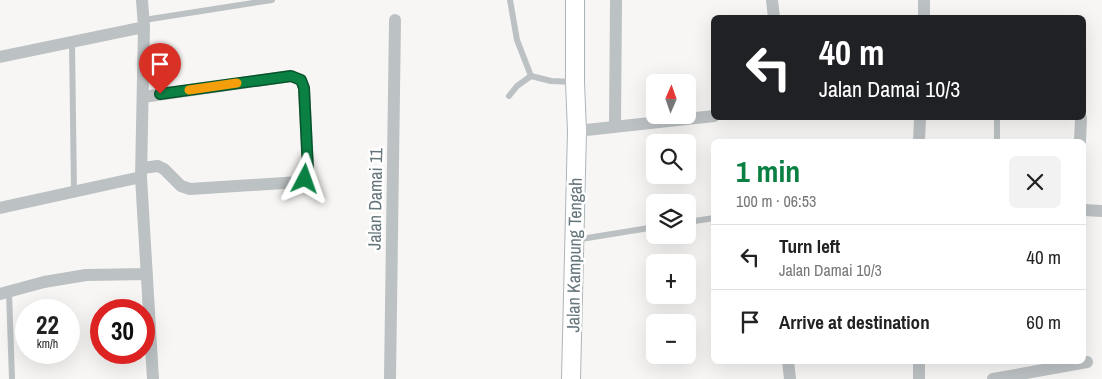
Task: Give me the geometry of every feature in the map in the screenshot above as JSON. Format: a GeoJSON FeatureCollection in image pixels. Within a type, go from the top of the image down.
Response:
{"type":"FeatureCollection","features":[{"type":"Feature","properties":{"kind":"street"},"geometry":{"type":"LineString","coordinates":[[142,0],[144,23],[142,173],[153,379]]}},
{"type":"Feature","properties":{"kind":"street","name":"Jalan Kampung Tengah"},"geometry":{"type":"LineString","coordinates":[[571,379],[577,132],[575,0]]}},
{"type":"Feature","properties":{"kind":"street"},"geometry":{"type":"LineString","coordinates":[[615,127],[616,0]]}},
{"type":"Feature","properties":{"kind":"street"},"geometry":{"type":"LineString","coordinates":[[772,0],[774,15]]}},
{"type":"Feature","properties":{"kind":"street"},"geometry":{"type":"LineString","coordinates":[[924,0],[924,15]]}},
{"type":"Feature","properties":{"kind":"street","name":"Jalan Damai 11"},"geometry":{"type":"LineString","coordinates":[[390,379],[395,20]]}},
{"type":"Feature","properties":{"kind":"street"},"geometry":{"type":"LineString","coordinates":[[0,57],[72,42],[144,23]]}},
{"type":"Feature","properties":{"kind":"street"},"geometry":{"type":"LineString","coordinates":[[0,208],[74,192],[142,173],[158,166],[164,169],[181,186],[190,189],[299,182],[305,179],[308,170],[304,88],[301,80],[291,76],[143,97]]}},
{"type":"Feature","properties":{"kind":"street"},"geometry":{"type":"LineString","coordinates":[[577,132],[711,116]]}},
{"type":"Feature","properties":{"kind":"street"},"geometry":{"type":"LineString","coordinates":[[919,139],[920,120]]}},
{"type":"Feature","properties":{"kind":"street"},"geometry":{"type":"LineString","coordinates":[[1080,139],[1081,120]]}},
{"type":"Feature","properties":{"kind":"street"},"geometry":{"type":"LineString","coordinates":[[1086,210],[1102,211]]}},
{"type":"Feature","properties":{"kind":"street"},"geometry":{"type":"LineString","coordinates":[[4,293],[44,282],[86,275],[147,274]]}},
{"type":"Feature","properties":{"kind":"street"},"geometry":{"type":"LineString","coordinates":[[788,364],[790,379]]}},
{"type":"Feature","properties":{"kind":"street"},"geometry":{"type":"LineString","coordinates":[[918,364],[919,379]]}},
{"type":"Feature","properties":{"kind":"street"},"geometry":{"type":"LineString","coordinates":[[993,379],[1076,364]]}},
{"type":"Feature","properties":{"kind":"lane"},"geometry":{"type":"LineString","coordinates":[[144,23],[272,0]]}},
{"type":"Feature","properties":{"kind":"lane"},"geometry":{"type":"LineString","coordinates":[[510,0],[517,40],[531,76]]}},
{"type":"Feature","properties":{"kind":"lane"},"geometry":{"type":"LineString","coordinates":[[72,42],[74,192]]}},
{"type":"Feature","properties":{"kind":"lane"},"geometry":{"type":"LineString","coordinates":[[531,76],[551,81],[575,82]]}},
{"type":"Feature","properties":{"kind":"lane"},"geometry":{"type":"LineString","coordinates":[[509,96],[531,76]]}},
{"type":"Feature","properties":{"kind":"lane"},"geometry":{"type":"LineString","coordinates":[[997,120],[997,139]]}},
{"type":"Feature","properties":{"kind":"lane"},"geometry":{"type":"LineString","coordinates":[[696,221],[711,218]]}},
{"type":"Feature","properties":{"kind":"lane"},"geometry":{"type":"LineString","coordinates":[[574,240],[646,228]]}},
{"type":"Feature","properties":{"kind":"lane"},"geometry":{"type":"LineString","coordinates":[[4,293],[12,379]]}},
{"type":"Feature","properties":{"kind":"slow traffic"},"geometry":{"type":"LineString","coordinates":[[189,90],[237,83]]}},
{"type":"Feature","properties":{"kind":"route"},"geometry":{"type":"LineString","coordinates":[[160,94],[291,76],[301,80],[304,88],[308,170],[305,179]]}}]}
